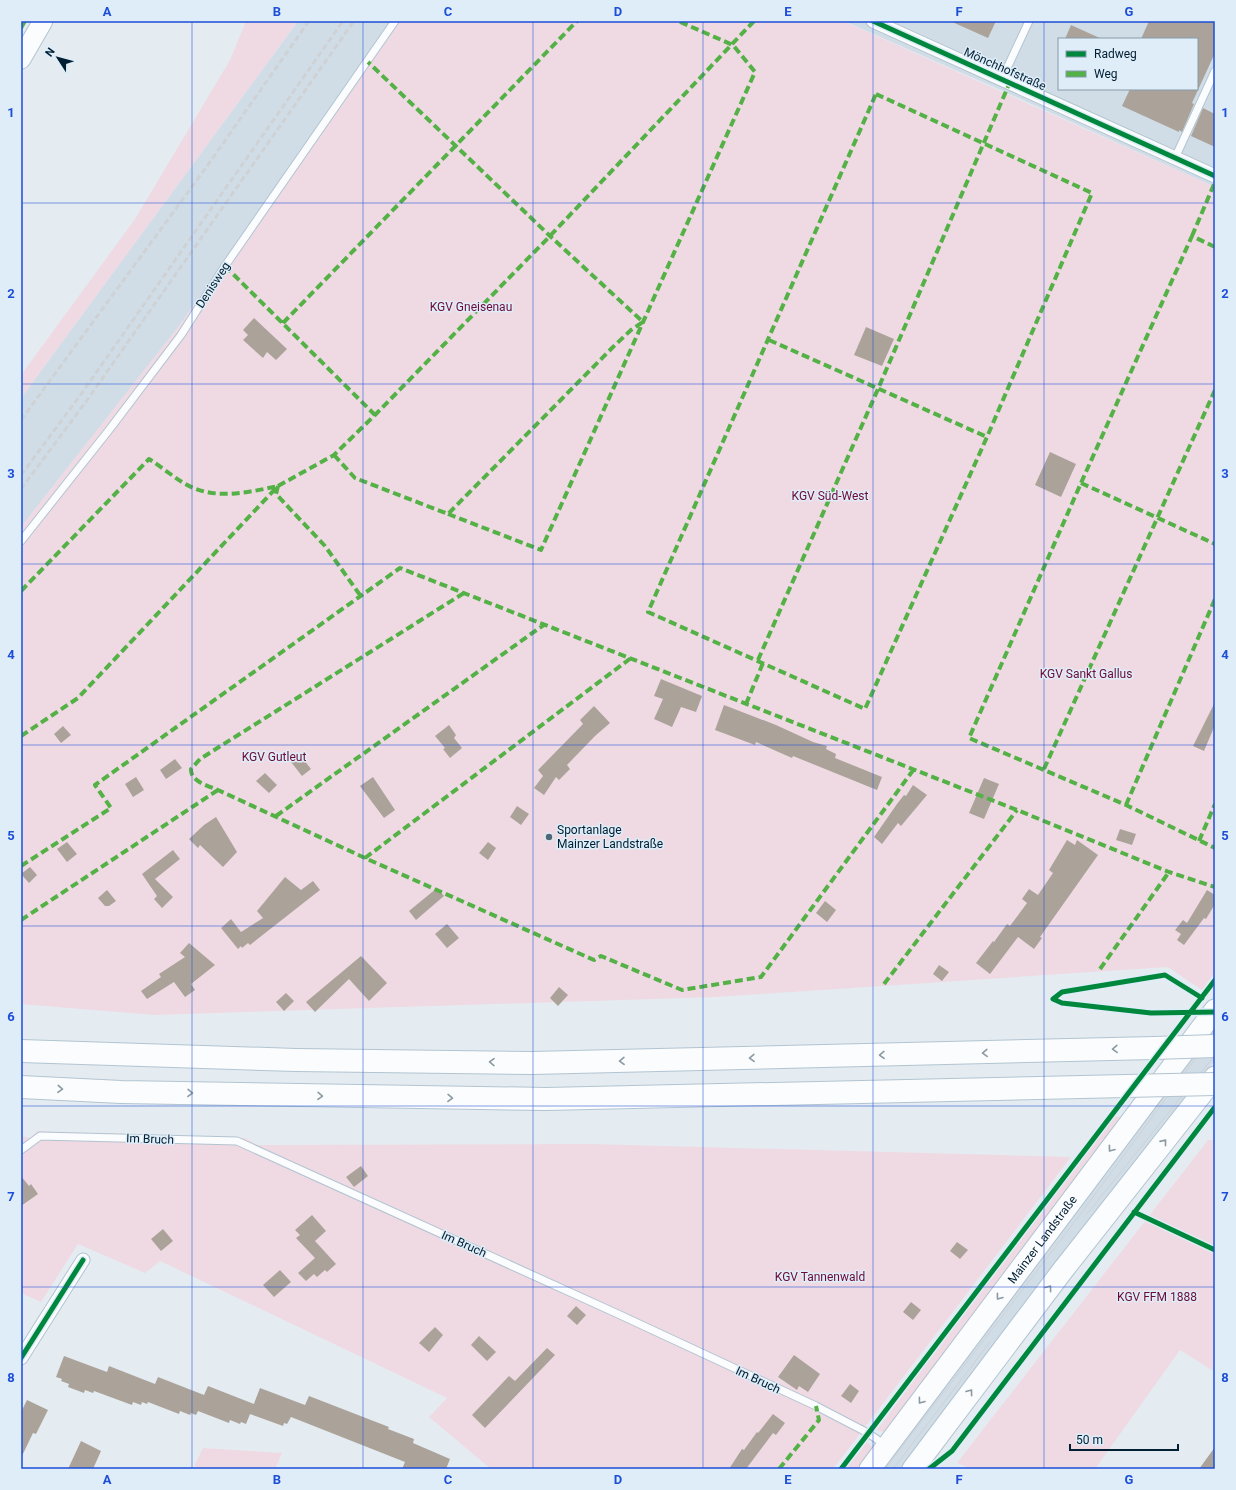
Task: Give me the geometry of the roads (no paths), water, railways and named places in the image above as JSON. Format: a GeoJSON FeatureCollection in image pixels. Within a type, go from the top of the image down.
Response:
{"type":"FeatureCollection","features":[{"type":"Feature","properties":{"kind":"highway"},"geometry":{"type":"LineString","coordinates":[[21,1051],[296,1060],[532,1063],[1215,1046]]}},
{"type":"Feature","properties":{"kind":"highway"},"geometry":{"type":"LineString","coordinates":[[21,1087],[121,1092],[546,1099],[1215,1084]]}},
{"type":"Feature","properties":{"kind":"main road"},"geometry":{"type":"LineString","coordinates":[[21,59],[43,21]]}},
{"type":"Feature","properties":{"kind":"main road","name":"Mainzer Landstraße"},"geometry":{"type":"LineString","coordinates":[[870,1469],[1215,1010]]}},
{"type":"Feature","properties":{"kind":"main road"},"geometry":{"type":"LineString","coordinates":[[913,1469],[1063,1270],[1215,1077]]}},
{"type":"Feature","properties":{"kind":"street","name":"Mönchhofstraße"},"geometry":{"type":"LineString","coordinates":[[873,21],[1215,176]]}},
{"type":"Feature","properties":{"kind":"street"},"geometry":{"type":"LineString","coordinates":[[21,1358],[83,1260]]}},
{"type":"Feature","properties":{"kind":"lane","name":"Denisweg"},"geometry":{"type":"LineString","coordinates":[[21,541],[182,335],[225,266],[395,21]]}},
{"type":"Feature","properties":{"kind":"lane"},"geometry":{"type":"LineString","coordinates":[[1002,79],[1029,21]]}},
{"type":"Feature","properties":{"kind":"lane"},"geometry":{"type":"LineString","coordinates":[[1175,158],[1215,71]]}},
{"type":"Feature","properties":{"kind":"lane","name":"Im Bruch"},"geometry":{"type":"LineString","coordinates":[[21,1150],[40,1136],[237,1141],[618,1314],[816,1406],[868,1433],[887,1446]]}},
{"type":"Feature","properties":{"kind":"tram line"},"geometry":{"type":"LineString","coordinates":[[885,1469],[1076,1220],[1215,1032]]}},
{"type":"Feature","properties":{"kind":"tram line"},"geometry":{"type":"LineString","coordinates":[[1087,1214],[1215,1055]]}},
{"type":"Feature","properties":{"kind":"tram line"},"geometry":{"type":"LineString","coordinates":[[893,1469],[990,1342]]}},
{"type":"Feature","properties":{"kind":"railway"},"geometry":{"type":"LineString","coordinates":[[21,420],[205,169],[309,21]]}},
{"type":"Feature","properties":{"kind":"railway"},"geometry":{"type":"LineString","coordinates":[[21,475],[79,397],[343,21]]}},
{"type":"Feature","properties":{"kind":"railway"},"geometry":{"type":"LineString","coordinates":[[21,489],[85,403],[354,21]]}},
{"type":"Feature","properties":{"kind":"place","name":"Sportanlage Mainzer Landstraße"},"geometry":{"type":"Point","coordinates":[549,837]}},
{"type":"Feature","properties":{"kind":"park label","name":"KGV Gneisenau"},"geometry":{"type":"Point","coordinates":[471,307]}},
{"type":"Feature","properties":{"kind":"park label","name":"KGV Süd-West"},"geometry":{"type":"Point","coordinates":[830,496]}},
{"type":"Feature","properties":{"kind":"park label","name":"KGV Sankt Gallus"},"geometry":{"type":"Point","coordinates":[1086,674]}},
{"type":"Feature","properties":{"kind":"park label","name":"KGV Gutleut"},"geometry":{"type":"Point","coordinates":[274,757]}},
{"type":"Feature","properties":{"kind":"park label","name":"KGV Tannenwald"},"geometry":{"type":"Point","coordinates":[820,1277]}},
{"type":"Feature","properties":{"kind":"park label","name":"KGV FFM 1888"},"geometry":{"type":"Point","coordinates":[1157,1297]}}]}
